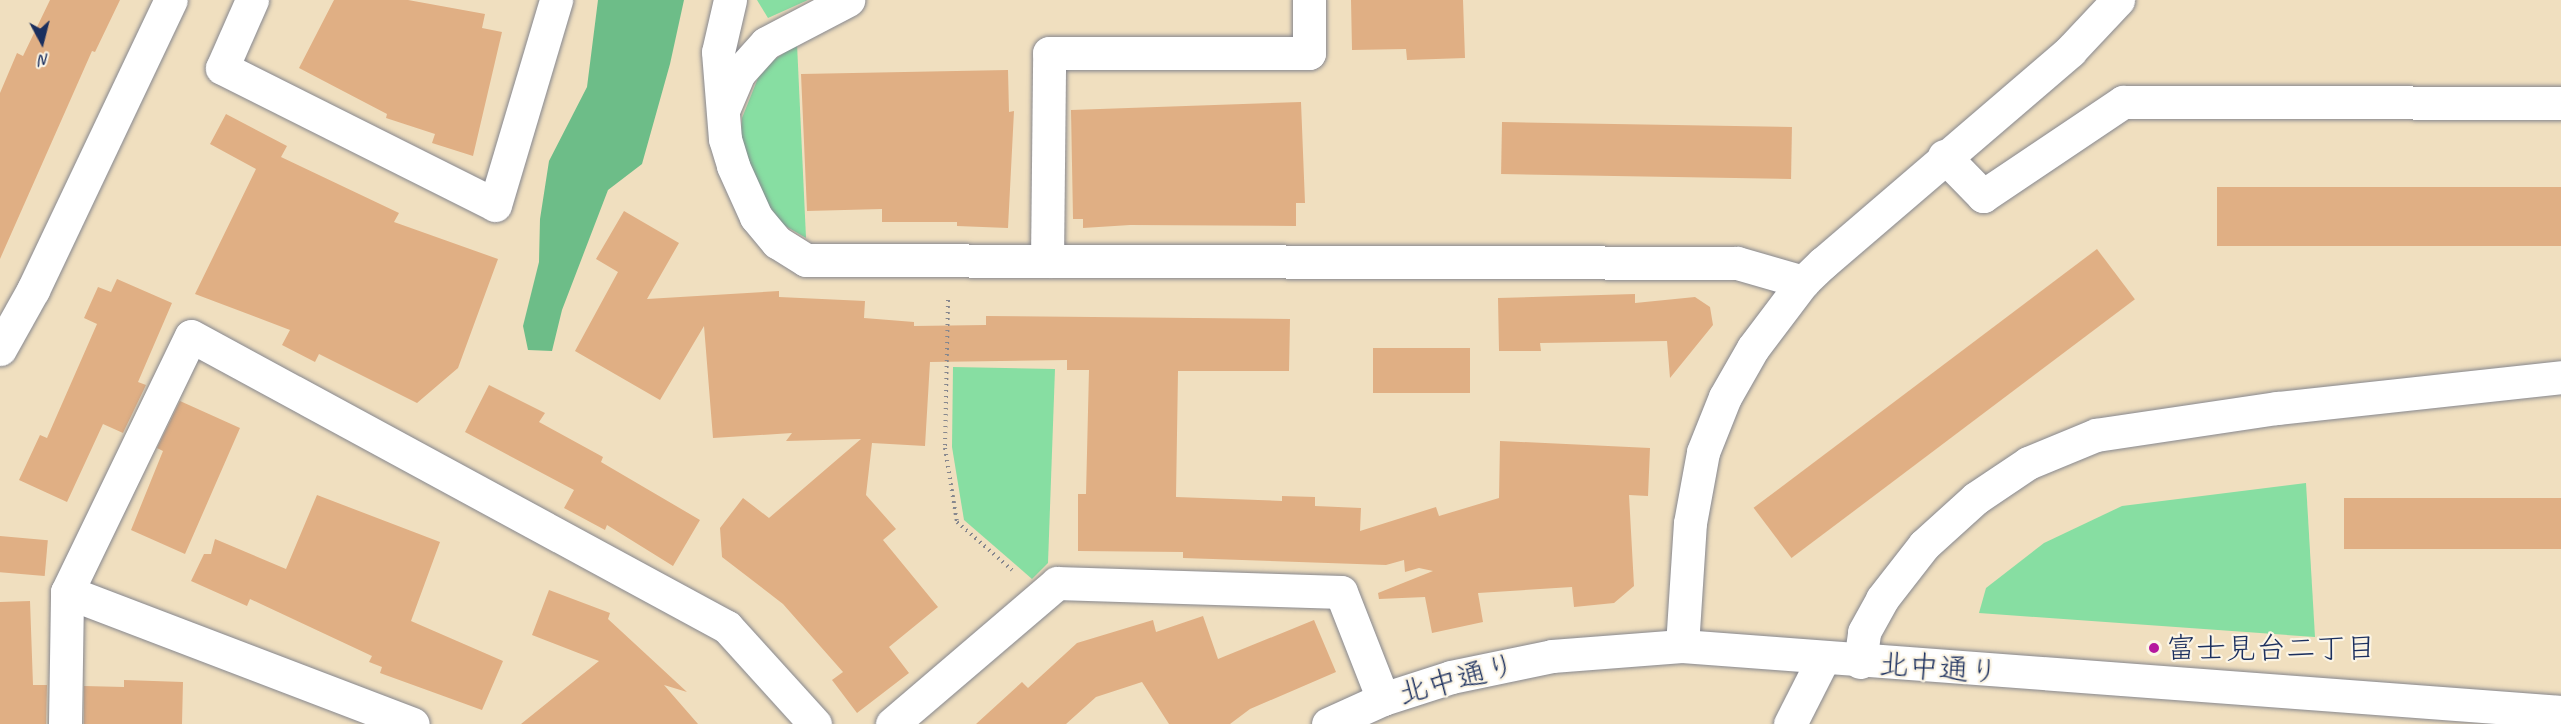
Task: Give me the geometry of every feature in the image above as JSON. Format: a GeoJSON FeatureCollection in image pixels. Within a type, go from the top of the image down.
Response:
{"type":"FeatureCollection","features":[{"type":"Feature","properties":{"kind":"street"},"geometry":{"type":"LineString","coordinates":[[0,349],[33,290],[171,0]]}},
{"type":"Feature","properties":{"kind":"street"},"geometry":{"type":"LineString","coordinates":[[252,0],[222,68],[495,205],[556,0]]}},
{"type":"Feature","properties":{"kind":"street"},"geometry":{"type":"LineString","coordinates":[[730,0],[718,52],[725,139],[742,192],[756,217],[777,242],[806,260],[1737,263],[1803,282]]}},
{"type":"Feature","properties":{"kind":"street"},"geometry":{"type":"LineString","coordinates":[[724,108],[738,73],[766,43],[848,0]]}},
{"type":"Feature","properties":{"kind":"street"},"geometry":{"type":"LineString","coordinates":[[1047,261],[1049,53],[1309,53],[1309,0]]}},
{"type":"Feature","properties":{"kind":"street"},"geometry":{"type":"LineString","coordinates":[[1682,646],[1690,523],[1703,452],[1725,398],[1753,348],[1803,282],[1944,156],[2070,51],[2118,0]]}},
{"type":"Feature","properties":{"kind":"street"},"geometry":{"type":"LineString","coordinates":[[1944,156],[1983,196],[2123,102],[2561,103]]}},
{"type":"Feature","properties":{"kind":"street"},"geometry":{"type":"LineString","coordinates":[[65,724],[67,592],[191,336],[727,627],[815,724]]}},
{"type":"Feature","properties":{"kind":"street"},"geometry":{"type":"LineString","coordinates":[[1860,662],[1864,632],[1882,599],[1924,546],[1976,498],[2028,463],[2096,435],[2277,408],[2561,377]]}},
{"type":"Feature","properties":{"kind":"street"},"geometry":{"type":"LineString","coordinates":[[892,724],[1057,583],[1341,592],[1383,699]]}},
{"type":"Feature","properties":{"kind":"street"},"geometry":{"type":"LineString","coordinates":[[67,592],[413,724]]}},
{"type":"Feature","properties":{"kind":"street","name":"北中通り"},"geometry":{"type":"LineString","coordinates":[[1328,724],[1383,699],[1451,677],[1552,656],[1682,646],[1860,662],[2561,712]]}},
{"type":"Feature","properties":{"kind":"street"},"geometry":{"type":"LineString","coordinates":[[1790,724],[1823,659]]}},
{"type":"Feature","properties":{"kind":"path"},"geometry":{"type":"LineString","coordinates":[[949,260],[945,448],[957,522],[1042,596]]}},
{"type":"Feature","properties":{"kind":"green space"},"geometry":{"type":"Polygon","coordinates":[[[598,0],[684,0],[670,64],[642,164],[608,190],[562,310],[552,351],[528,350],[523,326],[539,262],[540,219],[549,161],[587,87],[598,0]]]}},
{"type":"Feature","properties":{"kind":"green space"},"geometry":{"type":"Polygon","coordinates":[[[757,0],[808,0],[768,18],[757,0]]]}},
{"type":"Feature","properties":{"kind":"green space"},"geometry":{"type":"Polygon","coordinates":[[[797,44],[806,238],[782,224],[767,203],[744,152],[741,134],[742,118],[758,78],[774,60],[797,44]]]}},
{"type":"Feature","properties":{"kind":"green space"},"geometry":{"type":"Polygon","coordinates":[[[953,367],[1055,369],[1048,563],[1032,579],[964,520],[952,447],[953,367]]]}},
{"type":"Feature","properties":{"kind":"green space"},"geometry":{"type":"Polygon","coordinates":[[[2306,483],[2315,637],[1979,613],[1986,588],[2044,543],[2122,506],[2306,483]]]}},
{"type":"Feature","properties":{"kind":"building"},"geometry":{"type":"Polygon","coordinates":[[[50,0],[120,0],[95,52],[92,51],[0,259],[0,93],[17,53],[23,56],[50,0]]]}},
{"type":"Feature","properties":{"kind":"building"},"geometry":{"type":"Polygon","coordinates":[[[334,0],[408,0],[485,14],[482,28],[502,32],[473,156],[432,143],[435,134],[386,118],[387,114],[299,68],[334,0]]]}},
{"type":"Feature","properties":{"kind":"building"},"geometry":{"type":"Polygon","coordinates":[[[1351,0],[1463,0],[1465,58],[1407,60],[1406,49],[1352,50],[1351,0]]]}},
{"type":"Feature","properties":{"kind":"building"},"geometry":{"type":"Polygon","coordinates":[[[1008,70],[1009,112],[1014,111],[1008,228],[957,226],[957,222],[882,222],[882,209],[807,211],[801,74],[1008,70]]]}},
{"type":"Feature","properties":{"kind":"building"},"geometry":{"type":"Polygon","coordinates":[[[1301,102],[1305,203],[1296,203],[1296,226],[1130,225],[1083,228],[1083,219],[1073,219],[1071,110],[1301,102]]]}},
{"type":"Feature","properties":{"kind":"building"},"geometry":{"type":"Polygon","coordinates":[[[226,114],[287,146],[281,157],[399,213],[394,222],[498,259],[458,368],[417,403],[319,354],[315,362],[282,345],[290,330],[195,294],[256,169],[210,144],[226,114]]]}},
{"type":"Feature","properties":{"kind":"building"},"geometry":{"type":"Polygon","coordinates":[[[1502,122],[1792,127],[1791,179],[1501,174],[1502,122]]]}},
{"type":"Feature","properties":{"kind":"building"},"geometry":{"type":"Polygon","coordinates":[[[2217,187],[2561,187],[2561,246],[2217,246],[2217,187]]]}},
{"type":"Feature","properties":{"kind":"building"},"geometry":{"type":"Polygon","coordinates":[[[624,211],[679,243],[647,299],[779,291],[779,297],[865,301],[864,318],[914,322],[914,326],[986,325],[986,316],[1290,319],[1289,371],[1178,371],[1176,497],[1282,501],[1282,496],[1315,497],[1315,506],[1361,508],[1360,531],[1436,507],[1439,516],[1499,498],[1500,441],[1650,448],[1648,496],[1629,495],[1634,586],[1614,603],[1574,607],[1572,587],[1478,593],[1483,622],[1432,633],[1425,597],[1379,599],[1378,593],[1433,571],[1419,568],[1405,572],[1404,560],[1386,565],[1183,558],[1183,552],[1078,551],[1078,494],[1086,494],[1089,370],[1067,370],[1067,360],[930,362],[925,446],[872,443],[866,495],[896,529],[883,540],[938,607],[889,647],[909,673],[857,713],[832,680],[843,672],[783,604],[722,557],[720,528],[743,498],[769,518],[861,439],[786,441],[792,433],[713,438],[704,326],[660,400],[575,351],[618,272],[596,259],[624,211]]]}},
{"type":"Feature","properties":{"kind":"building"},"geometry":{"type":"Polygon","coordinates":[[[2097,249],[2135,299],[1792,558],[1754,508],[2097,249]]]}},
{"type":"Feature","properties":{"kind":"building"},"geometry":{"type":"Polygon","coordinates":[[[117,279],[172,303],[138,382],[146,385],[123,433],[103,424],[67,502],[19,480],[40,435],[47,438],[97,324],[84,318],[98,287],[111,292],[117,279]]]}},
{"type":"Feature","properties":{"kind":"building"},"geometry":{"type":"Polygon","coordinates":[[[1635,294],[1635,303],[1695,297],[1710,307],[1713,325],[1670,378],[1667,341],[1540,343],[1541,351],[1499,351],[1498,298],[1635,294]]]}},
{"type":"Feature","properties":{"kind":"building"},"geometry":{"type":"Polygon","coordinates":[[[1373,348],[1470,348],[1470,393],[1373,393],[1373,348]]]}},
{"type":"Feature","properties":{"kind":"building"},"geometry":{"type":"Polygon","coordinates":[[[489,385],[545,413],[539,422],[603,457],[601,462],[700,520],[673,566],[607,525],[605,530],[564,508],[574,490],[465,432],[489,385]]]}},
{"type":"Feature","properties":{"kind":"building"},"geometry":{"type":"Polygon","coordinates":[[[180,401],[240,428],[185,554],[131,530],[163,451],[157,448],[180,401]]]}},
{"type":"Feature","properties":{"kind":"building"},"geometry":{"type":"Polygon","coordinates":[[[317,495],[440,542],[411,621],[503,661],[482,710],[380,673],[382,667],[369,662],[372,656],[250,599],[247,606],[191,581],[204,554],[211,554],[215,539],[286,569],[317,495]]]}},
{"type":"Feature","properties":{"kind":"building"},"geometry":{"type":"Polygon","coordinates":[[[2344,498],[2561,498],[2561,549],[2344,549],[2344,498]]]}},
{"type":"Feature","properties":{"kind":"building"},"geometry":{"type":"Polygon","coordinates":[[[0,536],[48,540],[45,576],[0,572],[0,536]]]}},
{"type":"Feature","properties":{"kind":"building"},"geometry":{"type":"Polygon","coordinates":[[[549,590],[610,613],[608,619],[687,692],[664,685],[698,724],[521,724],[599,661],[532,635],[549,590]]]}},
{"type":"Feature","properties":{"kind":"building"},"geometry":{"type":"Polygon","coordinates":[[[30,601],[33,685],[47,685],[46,724],[0,724],[0,602],[30,601]]]}},
{"type":"Feature","properties":{"kind":"building"},"geometry":{"type":"Polygon","coordinates":[[[1203,616],[1218,659],[1314,620],[1336,672],[1250,709],[1230,724],[1169,724],[1142,682],[1096,697],[1066,724],[976,724],[1022,682],[1028,688],[1077,643],[1153,620],[1156,632],[1203,616]]]}},
{"type":"Feature","properties":{"kind":"building"},"geometry":{"type":"Polygon","coordinates":[[[124,680],[183,682],[182,724],[84,724],[84,686],[124,687],[124,680]]]}},
{"type":"Feature","properties":{"kind":"place","name":"富士見台二丁目"},"geometry":{"type":"Point","coordinates":[2154,648]}}]}
